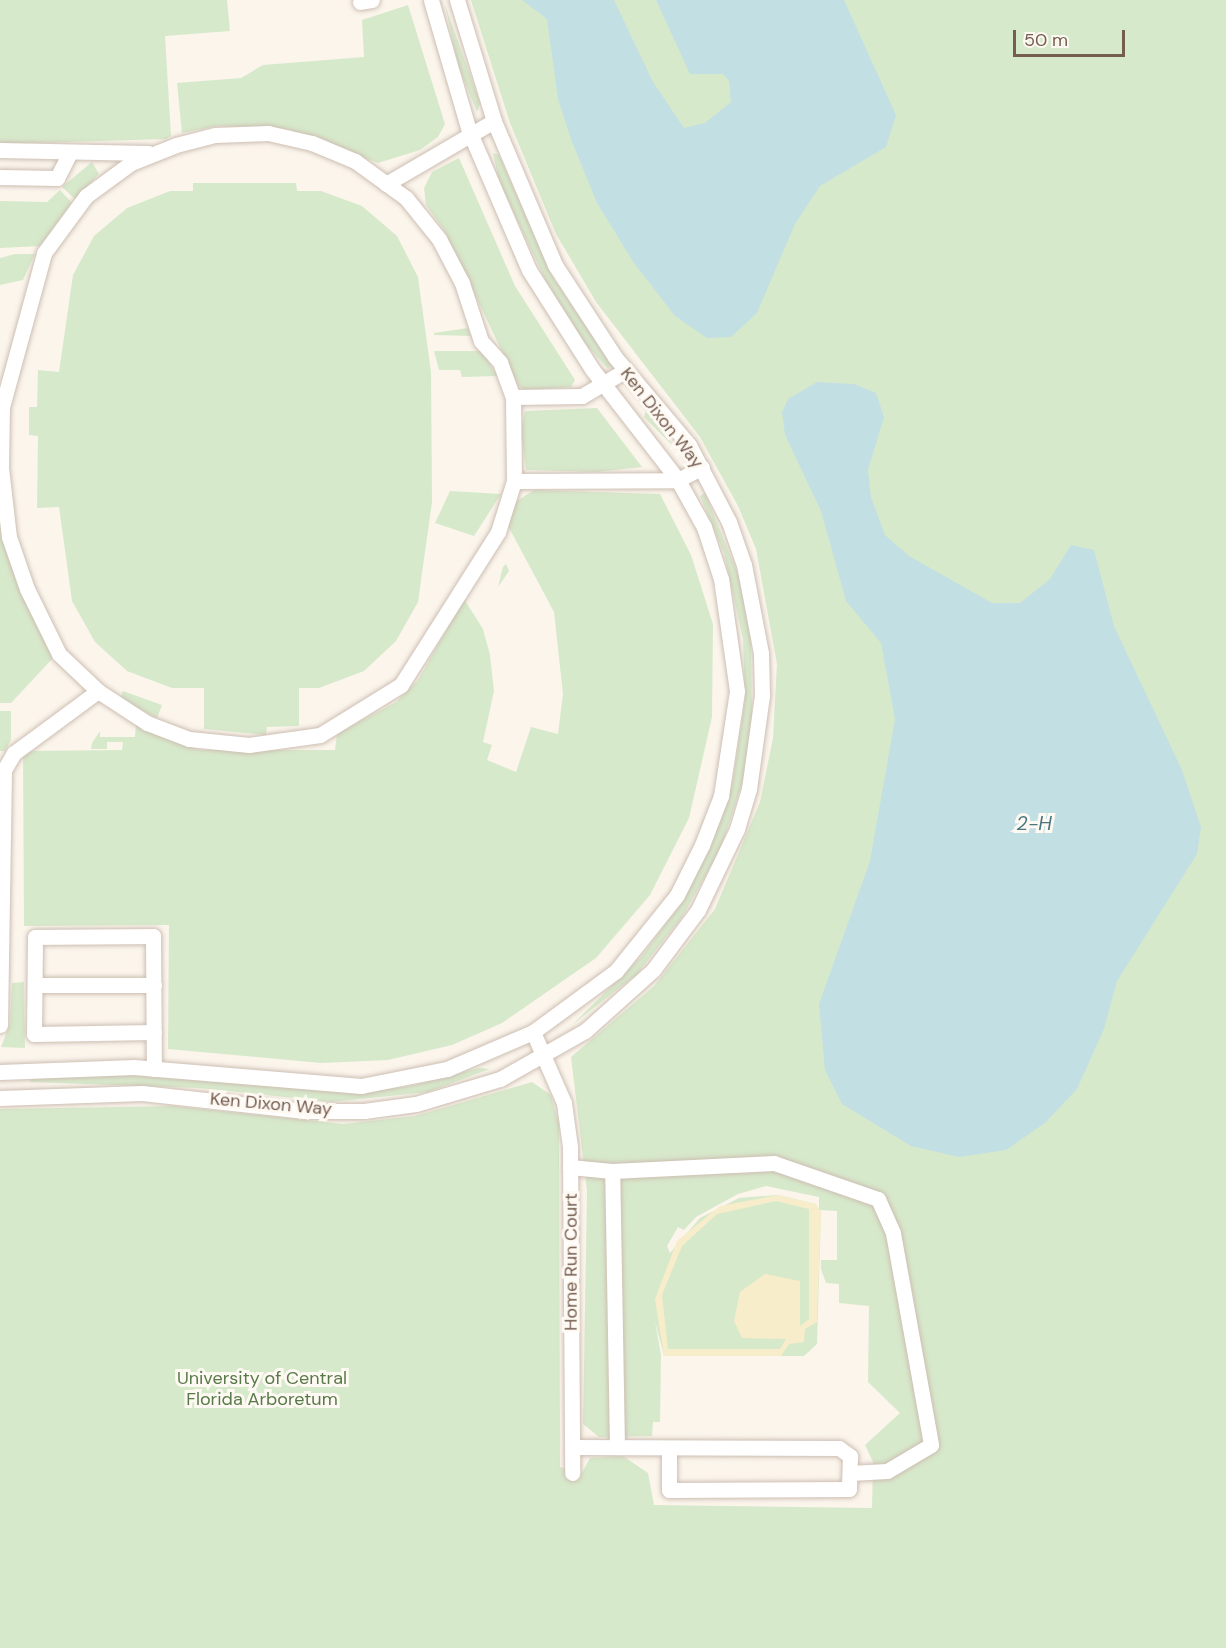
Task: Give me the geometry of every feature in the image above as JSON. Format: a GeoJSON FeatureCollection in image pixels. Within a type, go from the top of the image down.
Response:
{"type":"FeatureCollection","features":[{"type":"Feature","properties":{"kind":"street","name":"Ken Dixon Way"},"geometry":{"type":"LineString","coordinates":[[0,1072],[154,1069],[361,1086],[447,1069],[533,1032],[575,1005],[646,938],[677,895],[721,796],[737,691],[733,632],[704,527],[678,480],[605,384],[529,270],[469,131],[430,0]]}},
{"type":"Feature","properties":{"kind":"street","name":"Ken Dixon Way"},"geometry":{"type":"LineString","coordinates":[[0,1097],[142,1093],[305,1111],[364,1111],[458,1093],[546,1056],[621,1001],[677,941],[721,867],[749,789],[762,695],[761,653],[744,565],[702,467],[626,370],[555,265],[494,121],[457,0]]}},
{"type":"Feature","properties":{"kind":"street"},"geometry":{"type":"LineString","coordinates":[[386,184],[469,131],[494,121]]}},
{"type":"Feature","properties":{"kind":"street"},"geometry":{"type":"LineString","coordinates":[[268,134],[312,143],[355,161],[386,184],[406,198],[439,239],[462,283],[481,341],[500,362],[513,397],[514,481],[498,532],[401,685],[320,735],[249,745],[189,739],[147,723],[98,691],[59,654],[27,589],[9,537],[1,468],[2,407],[44,253],[86,196],[131,163],[154,153],[215,135],[268,134]]}},
{"type":"Feature","properties":{"kind":"street"},"geometry":{"type":"LineString","coordinates":[[0,150],[154,153]]}},
{"type":"Feature","properties":{"kind":"street"},"geometry":{"type":"LineString","coordinates":[[0,177],[57,178],[70,152]]}},
{"type":"Feature","properties":{"kind":"street"},"geometry":{"type":"LineString","coordinates":[[513,397],[582,396],[626,370]]}},
{"type":"Feature","properties":{"kind":"street"},"geometry":{"type":"LineString","coordinates":[[514,481],[678,480],[702,467]]}},
{"type":"Feature","properties":{"kind":"street"},"geometry":{"type":"LineString","coordinates":[[0,1025],[4,770],[14,753],[98,691]]}},
{"type":"Feature","properties":{"kind":"street"},"geometry":{"type":"LineString","coordinates":[[154,1032],[34,1034],[35,937],[153,936],[154,985],[154,1032],[154,1069]]}},
{"type":"Feature","properties":{"kind":"street"},"geometry":{"type":"LineString","coordinates":[[35,986],[154,985]]}},
{"type":"Feature","properties":{"kind":"street","name":"Home Run Court"},"geometry":{"type":"LineString","coordinates":[[533,1032],[546,1056],[564,1103],[570,1167],[572,1473]]}},
{"type":"Feature","properties":{"kind":"street"},"geometry":{"type":"LineString","coordinates":[[570,1167],[612,1171],[774,1163],[878,1199],[893,1233],[931,1445],[887,1471],[850,1473]]}},
{"type":"Feature","properties":{"kind":"street"},"geometry":{"type":"LineString","coordinates":[[612,1171],[618,1447]]}},
{"type":"Feature","properties":{"kind":"street"},"geometry":{"type":"LineString","coordinates":[[572,1447],[839,1448],[850,1456],[849,1489],[669,1490],[669,1448]]}},
{"type":"Feature","properties":{"kind":"green space"},"geometry":{"type":"Polygon","coordinates":[[[0,0],[227,0],[230,31],[165,36],[171,136],[166,139],[0,144],[0,0]]]}},
{"type":"Feature","properties":{"kind":"green space","name":"University of Central Florida Arboretum"},"geometry":{"type":"Polygon","coordinates":[[[471,0],[1226,0],[1226,1648],[0,1648],[0,1109],[173,1106],[343,1124],[415,1116],[532,1082],[551,1095],[559,1124],[560,1467],[582,1473],[590,1458],[623,1456],[648,1473],[654,1505],[872,1508],[873,1462],[865,1445],[900,1413],[868,1382],[869,1306],[839,1303],[839,1284],[826,1283],[821,1269],[821,1260],[837,1260],[837,1211],[819,1210],[819,1197],[766,1186],[738,1194],[696,1217],[684,1230],[678,1227],[667,1246],[670,1253],[700,1218],[739,1198],[778,1195],[816,1204],[817,1211],[821,1212],[817,1344],[804,1356],[664,1356],[655,1321],[661,1355],[660,1422],[653,1422],[652,1436],[599,1437],[583,1424],[587,1191],[571,1057],[654,986],[715,909],[760,802],[773,738],[777,664],[756,549],[738,506],[700,437],[596,302],[556,234],[510,123],[471,0]]]}},
{"type":"Feature","properties":{"kind":"green space"},"geometry":{"type":"Polygon","coordinates":[[[408,5],[445,124],[438,137],[420,150],[378,163],[288,129],[217,126],[182,133],[177,83],[241,78],[263,65],[364,57],[362,20],[408,5]]]}},
{"type":"Feature","properties":{"kind":"green space"},"geometry":{"type":"Polygon","coordinates":[[[445,5],[480,103],[477,112],[458,65],[445,5]]]}},
{"type":"Feature","properties":{"kind":"green space"},"geometry":{"type":"Polygon","coordinates":[[[493,153],[499,155],[552,276],[612,365],[608,369],[584,342],[545,279],[499,181],[493,153]]]}},
{"type":"Feature","properties":{"kind":"green space"},"geometry":{"type":"Polygon","coordinates":[[[459,158],[515,286],[575,380],[571,387],[525,390],[518,385],[444,230],[426,205],[424,188],[432,172],[459,158]]]}},
{"type":"Feature","properties":{"kind":"green space"},"geometry":{"type":"Polygon","coordinates":[[[92,162],[99,174],[75,199],[62,187],[92,162]]]}},
{"type":"Feature","properties":{"kind":"green space"},"geometry":{"type":"Polygon","coordinates":[[[193,183],[296,183],[297,191],[321,191],[362,206],[397,236],[418,277],[431,372],[432,502],[418,602],[396,641],[364,671],[319,688],[299,688],[299,726],[267,727],[266,735],[204,729],[204,688],[172,688],[127,671],[95,642],[72,601],[59,507],[37,508],[38,436],[29,435],[29,407],[37,407],[38,370],[59,372],[73,275],[94,236],[127,208],[170,191],[193,191],[193,183]]]}},
{"type":"Feature","properties":{"kind":"green space"},"geometry":{"type":"Polygon","coordinates":[[[60,190],[72,203],[40,246],[0,248],[0,201],[47,202],[60,190]]]}},
{"type":"Feature","properties":{"kind":"green space"},"geometry":{"type":"Polygon","coordinates":[[[15,254],[35,254],[23,280],[0,285],[0,258],[15,254]]]}},
{"type":"Feature","properties":{"kind":"green space"},"geometry":{"type":"Polygon","coordinates":[[[468,328],[471,336],[434,335],[434,333],[468,328]]]}},
{"type":"Feature","properties":{"kind":"green space"},"geometry":{"type":"Polygon","coordinates":[[[434,351],[482,351],[497,376],[462,377],[460,370],[439,370],[434,351]]]}},
{"type":"Feature","properties":{"kind":"green space"},"geometry":{"type":"Polygon","coordinates":[[[647,406],[666,428],[672,445],[644,417],[647,406]]]}},
{"type":"Feature","properties":{"kind":"green space"},"geometry":{"type":"Polygon","coordinates":[[[597,408],[642,467],[597,472],[526,470],[521,431],[525,411],[597,408]]]}},
{"type":"Feature","properties":{"kind":"green space"},"geometry":{"type":"Polygon","coordinates":[[[534,490],[660,494],[691,555],[713,624],[712,717],[689,818],[650,895],[596,958],[502,1023],[452,1045],[388,1060],[321,1063],[168,1049],[169,925],[24,926],[23,751],[122,750],[123,742],[107,742],[107,749],[91,749],[100,731],[100,737],[135,737],[136,724],[199,750],[335,750],[337,734],[396,702],[418,680],[464,599],[483,629],[490,655],[494,691],[483,742],[492,745],[487,760],[516,772],[531,727],[558,734],[563,694],[554,612],[507,524],[517,501],[534,490]]]}},
{"type":"Feature","properties":{"kind":"green space"},"geometry":{"type":"Polygon","coordinates":[[[450,491],[501,494],[474,536],[435,523],[450,491]]]}},
{"type":"Feature","properties":{"kind":"green space"},"geometry":{"type":"Polygon","coordinates":[[[705,493],[740,579],[751,640],[752,724],[743,781],[720,850],[682,917],[637,974],[572,1025],[641,957],[683,901],[712,844],[733,780],[745,699],[743,639],[724,553],[700,496],[705,493]]]}},
{"type":"Feature","properties":{"kind":"green space"},"geometry":{"type":"Polygon","coordinates":[[[0,517],[53,658],[11,703],[0,703],[0,517]]]}},
{"type":"Feature","properties":{"kind":"green space"},"geometry":{"type":"Polygon","coordinates":[[[506,564],[509,571],[498,587],[503,567],[506,564]]]}},
{"type":"Feature","properties":{"kind":"green space"},"geometry":{"type":"Polygon","coordinates":[[[123,691],[162,705],[157,718],[129,704],[121,697],[123,691]]]}},
{"type":"Feature","properties":{"kind":"green space"},"geometry":{"type":"Polygon","coordinates":[[[0,711],[11,711],[11,740],[5,751],[0,751],[0,711]]]}},
{"type":"Feature","properties":{"kind":"green space"},"geometry":{"type":"Polygon","coordinates":[[[24,982],[25,1048],[1,1047],[10,1024],[12,983],[24,982]]]}},
{"type":"Feature","properties":{"kind":"green space"},"geometry":{"type":"Polygon","coordinates":[[[479,1068],[490,1069],[428,1092],[331,1102],[199,1088],[29,1082],[34,1076],[128,1075],[354,1093],[411,1086],[479,1068]]]}},
{"type":"Feature","properties":{"kind":"sand"},"geometry":{"type":"Polygon","coordinates":[[[778,1195],[816,1204],[821,1212],[817,1322],[805,1329],[804,1342],[789,1344],[781,1356],[664,1356],[655,1299],[677,1241],[720,1206],[778,1195]],[[776,1201],[717,1214],[682,1246],[662,1295],[668,1349],[780,1349],[786,1339],[742,1338],[734,1321],[740,1292],[765,1274],[800,1281],[800,1326],[809,1319],[809,1209],[776,1201]]]}},
{"type":"Feature","properties":{"kind":"water"},"geometry":{"type":"Polygon","coordinates":[[[522,0],[614,0],[653,82],[684,128],[705,123],[731,102],[729,81],[723,74],[690,74],[656,0],[844,0],[896,115],[886,147],[820,186],[795,224],[757,313],[731,337],[707,338],[675,316],[634,263],[597,203],[572,142],[558,99],[547,19],[522,0]]]}},
{"type":"Feature","properties":{"kind":"water","name":"2-H"},"geometry":{"type":"Polygon","coordinates":[[[817,382],[854,384],[876,393],[884,417],[868,470],[871,497],[885,535],[909,556],[992,603],[1020,603],[1050,579],[1071,545],[1094,550],[1114,626],[1182,770],[1201,827],[1197,854],[1117,981],[1104,1029],[1077,1089],[1045,1123],[1006,1150],[959,1157],[911,1146],[842,1104],[825,1070],[819,1004],[870,861],[895,719],[881,643],[846,601],[821,511],[785,435],[782,412],[788,399],[817,382]]]}}]}
